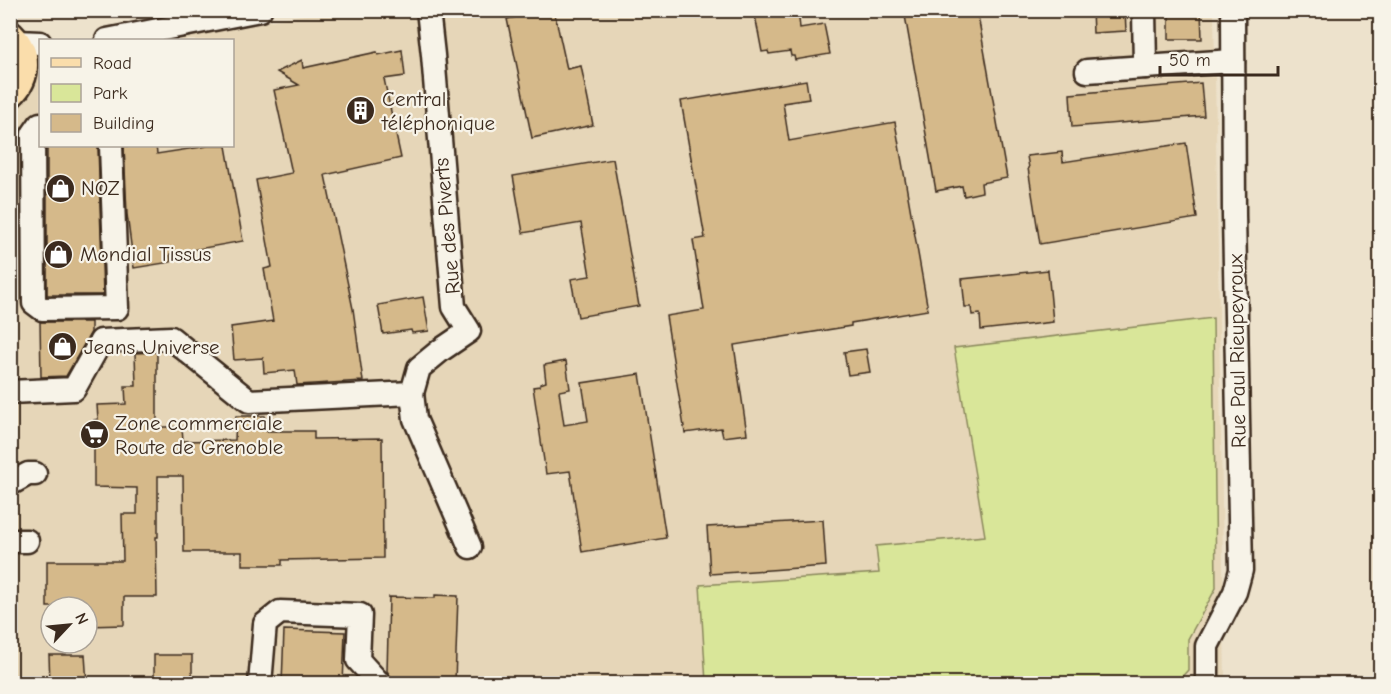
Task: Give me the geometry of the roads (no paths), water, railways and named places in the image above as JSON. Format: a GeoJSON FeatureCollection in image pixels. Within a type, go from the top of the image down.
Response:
{"type":"FeatureCollection","features":[{"type":"Feature","properties":{"kind":"main road"},"geometry":{"type":"LineString","coordinates":[[23,40],[24,79]]}},
{"type":"Feature","properties":{"kind":"street"},"geometry":{"type":"LineString","coordinates":[[111,39],[260,10]]}},
{"type":"Feature","properties":{"kind":"street","name":"Rue des Piverts"},"geometry":{"type":"LineString","coordinates":[[412,393],[419,368],[469,331],[454,307],[428,10]]}},
{"type":"Feature","properties":{"kind":"street"},"geometry":{"type":"LineString","coordinates":[[1144,10],[1145,67]]}},
{"type":"Feature","properties":{"kind":"street","name":"Rue Paul Rieupeyroux"},"geometry":{"type":"LineString","coordinates":[[1207,684],[1207,646],[1235,592],[1241,570],[1233,10]]}},
{"type":"Feature","properties":{"kind":"street"},"geometry":{"type":"LineString","coordinates":[[1087,71],[1233,61]]}},
{"type":"Feature","properties":{"kind":"street"},"geometry":{"type":"LineString","coordinates":[[39,125],[33,134],[34,303],[42,309],[117,308],[111,147]]}},
{"type":"Feature","properties":{"kind":"street"},"geometry":{"type":"LineString","coordinates":[[10,392],[74,389],[101,341],[171,338],[249,401],[412,393],[415,419],[470,548]]}},
{"type":"Feature","properties":{"kind":"street"},"geometry":{"type":"LineString","coordinates":[[10,484],[28,474],[35,474]]}},
{"type":"Feature","properties":{"kind":"street"},"geometry":{"type":"LineString","coordinates":[[260,684],[265,624],[280,612],[360,615],[358,660],[353,684]]}},
{"type":"Feature","properties":{"kind":"street"},"geometry":{"type":"LineString","coordinates":[[358,660],[380,684]]}},
{"type":"Feature","properties":{"kind":"place","name":"Central téléphonique"},"geometry":{"type":"Point","coordinates":[361,111]}},
{"type":"Feature","properties":{"kind":"place","name":"NOZ"},"geometry":{"type":"Point","coordinates":[60,188]}},
{"type":"Feature","properties":{"kind":"place","name":"Mondial Tissus"},"geometry":{"type":"Point","coordinates":[59,254]}},
{"type":"Feature","properties":{"kind":"place","name":"Jeans Universe"},"geometry":{"type":"Point","coordinates":[63,347]}},
{"type":"Feature","properties":{"kind":"place","name":"Zone commerciale Route de Grenoble"},"geometry":{"type":"Point","coordinates":[94,435]}}]}
